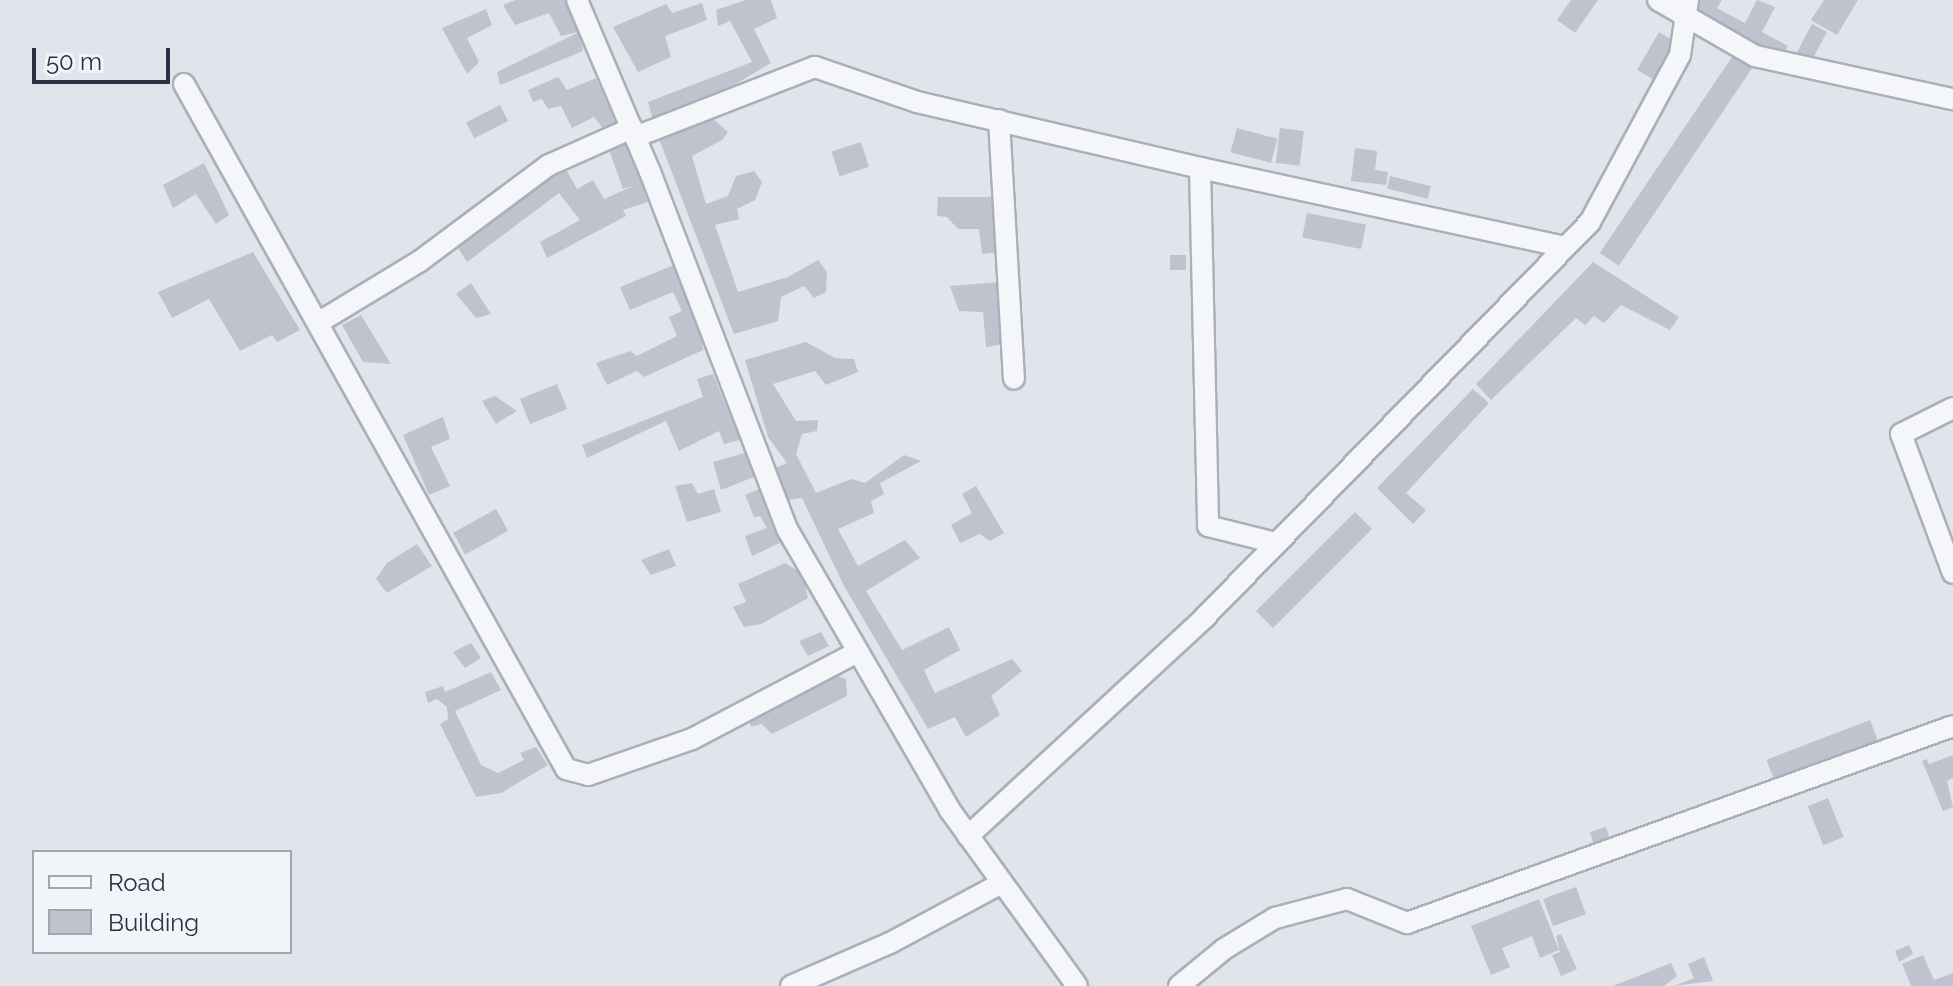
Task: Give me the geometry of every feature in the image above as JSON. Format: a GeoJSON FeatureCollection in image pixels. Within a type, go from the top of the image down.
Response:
{"type":"FeatureCollection","features":[{"type":"Feature","properties":{"kind":"street"},"geometry":{"type":"LineString","coordinates":[[577,0],[634,133],[787,529],[968,836],[1077,986]]}},
{"type":"Feature","properties":{"kind":"street"},"geometry":{"type":"LineString","coordinates":[[1658,0],[1686,6],[1755,56],[1953,99]]}},
{"type":"Feature","properties":{"kind":"street"},"geometry":{"type":"LineString","coordinates":[[968,836],[1204,618],[1590,222],[1680,55],[1686,6]]}},
{"type":"Feature","properties":{"kind":"street"},"geometry":{"type":"LineString","coordinates":[[321,321],[420,261],[549,165],[815,67],[917,102],[1200,168],[1565,247]]}},
{"type":"Feature","properties":{"kind":"street"},"geometry":{"type":"LineString","coordinates":[[184,84],[321,321],[566,769],[588,775],[692,739],[858,652]]}},
{"type":"Feature","properties":{"kind":"street"},"geometry":{"type":"LineString","coordinates":[[999,120],[1014,379]]}},
{"type":"Feature","properties":{"kind":"street"},"geometry":{"type":"LineString","coordinates":[[1200,168],[1208,526],[1276,543]]}},
{"type":"Feature","properties":{"kind":"street"},"geometry":{"type":"LineString","coordinates":[[1953,408],[1901,434],[1953,573]]}},
{"type":"Feature","properties":{"kind":"street"},"geometry":{"type":"LineString","coordinates":[[1179,986],[1224,949],[1275,918],[1347,899],[1407,923],[1953,726]]}},
{"type":"Feature","properties":{"kind":"street"},"geometry":{"type":"LineString","coordinates":[[791,986],[890,943],[1002,883]]}},
{"type":"Feature","properties":{"kind":"building"},"geometry":{"type":"Polygon","coordinates":[[[515,0],[566,0],[579,32],[561,36],[549,13],[515,25],[503,5],[515,0]]]}},
{"type":"Feature","properties":{"kind":"building"},"geometry":{"type":"Polygon","coordinates":[[[746,0],[771,0],[777,18],[754,29],[771,63],[695,108],[654,124],[648,102],[752,62],[730,21],[718,26],[716,10],[746,0]]]}},
{"type":"Feature","properties":{"kind":"building"},"geometry":{"type":"Polygon","coordinates":[[[1571,0],[1598,0],[1575,33],[1557,20],[1571,0]]]}},
{"type":"Feature","properties":{"kind":"building"},"geometry":{"type":"Polygon","coordinates":[[[1691,0],[1722,0],[1717,8],[1745,23],[1757,0],[1775,7],[1762,32],[1788,46],[1781,59],[1686,9],[1691,0]]]}},
{"type":"Feature","properties":{"kind":"building"},"geometry":{"type":"Polygon","coordinates":[[[1824,0],[1858,0],[1837,35],[1811,20],[1824,0]]]}},
{"type":"Feature","properties":{"kind":"building"},"geometry":{"type":"Polygon","coordinates":[[[702,3],[707,20],[665,36],[671,57],[638,72],[613,27],[666,4],[672,13],[702,3]]]}},
{"type":"Feature","properties":{"kind":"building"},"geometry":{"type":"Polygon","coordinates":[[[486,9],[492,25],[467,38],[479,62],[467,74],[442,28],[486,9]]]}},
{"type":"Feature","properties":{"kind":"building"},"geometry":{"type":"Polygon","coordinates":[[[1812,24],[1827,32],[1811,62],[1796,54],[1812,24]]]}},
{"type":"Feature","properties":{"kind":"building"},"geometry":{"type":"Polygon","coordinates":[[[579,32],[583,51],[500,85],[497,72],[579,32]]]}},
{"type":"Feature","properties":{"kind":"building"},"geometry":{"type":"Polygon","coordinates":[[[1659,32],[1676,42],[1654,80],[1637,70],[1659,32]]]}},
{"type":"Feature","properties":{"kind":"building"},"geometry":{"type":"Polygon","coordinates":[[[1734,54],[1753,67],[1619,266],[1600,253],[1734,54]]]}},
{"type":"Feature","properties":{"kind":"building"},"geometry":{"type":"Polygon","coordinates":[[[558,77],[567,90],[596,78],[619,130],[608,135],[594,117],[572,128],[561,106],[548,109],[542,99],[533,102],[528,90],[558,77]]]}},
{"type":"Feature","properties":{"kind":"building"},"geometry":{"type":"Polygon","coordinates":[[[500,105],[508,121],[474,138],[466,122],[500,105]]]}},
{"type":"Feature","properties":{"kind":"building"},"geometry":{"type":"Polygon","coordinates":[[[711,117],[728,132],[722,140],[692,156],[706,204],[728,196],[736,176],[754,171],[762,182],[755,200],[737,209],[739,219],[715,225],[738,292],[788,277],[818,260],[827,272],[826,292],[814,298],[804,286],[781,297],[778,321],[734,334],[659,139],[711,117]]]}},
{"type":"Feature","properties":{"kind":"building"},"geometry":{"type":"Polygon","coordinates":[[[1237,128],[1278,139],[1271,163],[1231,152],[1237,128]]]}},
{"type":"Feature","properties":{"kind":"building"},"geometry":{"type":"Polygon","coordinates":[[[1280,128],[1304,131],[1300,166],[1276,163],[1280,128]]]}},
{"type":"Feature","properties":{"kind":"building"},"geometry":{"type":"Polygon","coordinates":[[[624,138],[648,202],[623,210],[626,216],[547,258],[540,242],[580,220],[559,193],[467,262],[453,240],[563,164],[577,189],[593,180],[604,199],[636,185],[623,189],[607,144],[624,138]]]}},
{"type":"Feature","properties":{"kind":"building"},"geometry":{"type":"Polygon","coordinates":[[[861,142],[869,167],[840,176],[832,152],[861,142]]]}},
{"type":"Feature","properties":{"kind":"building"},"geometry":{"type":"Polygon","coordinates":[[[1355,148],[1377,151],[1375,170],[1388,172],[1386,185],[1351,181],[1355,148]]]}},
{"type":"Feature","properties":{"kind":"building"},"geometry":{"type":"Polygon","coordinates":[[[204,163],[229,215],[216,224],[196,194],[173,208],[163,185],[204,163]]]}},
{"type":"Feature","properties":{"kind":"building"},"geometry":{"type":"Polygon","coordinates":[[[1390,176],[1431,186],[1428,199],[1387,189],[1390,176]]]}},
{"type":"Feature","properties":{"kind":"building"},"geometry":{"type":"Polygon","coordinates":[[[938,197],[991,197],[1000,252],[982,254],[979,229],[958,229],[947,217],[937,216],[938,197]]]}},
{"type":"Feature","properties":{"kind":"building"},"geometry":{"type":"Polygon","coordinates":[[[1307,213],[1366,224],[1361,249],[1302,238],[1307,213]]]}},
{"type":"Feature","properties":{"kind":"building"},"geometry":{"type":"Polygon","coordinates":[[[253,252],[300,330],[277,342],[272,335],[240,351],[209,299],[172,318],[158,292],[253,252]]]}},
{"type":"Feature","properties":{"kind":"building"},"geometry":{"type":"Polygon","coordinates":[[[1170,255],[1186,255],[1186,270],[1170,270],[1170,255]]]}},
{"type":"Feature","properties":{"kind":"building"},"geometry":{"type":"Polygon","coordinates":[[[1593,262],[1679,317],[1670,330],[1621,305],[1604,323],[1594,316],[1585,325],[1576,318],[1491,400],[1476,384],[1593,262]]]}},
{"type":"Feature","properties":{"kind":"building"},"geometry":{"type":"Polygon","coordinates":[[[674,265],[700,326],[703,350],[644,377],[637,371],[607,385],[596,363],[630,351],[637,356],[677,336],[669,317],[682,311],[673,292],[630,310],[620,287],[674,265]]]}},
{"type":"Feature","properties":{"kind":"building"},"geometry":{"type":"Polygon","coordinates":[[[1000,282],[1004,344],[986,347],[983,312],[959,311],[950,286],[1000,282]]]}},
{"type":"Feature","properties":{"kind":"building"},"geometry":{"type":"Polygon","coordinates":[[[471,283],[491,314],[476,318],[456,294],[471,283]]]}},
{"type":"Feature","properties":{"kind":"building"},"geometry":{"type":"Polygon","coordinates":[[[361,315],[391,364],[363,362],[342,325],[361,315]]]}},
{"type":"Feature","properties":{"kind":"building"},"geometry":{"type":"Polygon","coordinates":[[[806,342],[835,358],[854,359],[858,372],[826,385],[815,371],[773,384],[796,421],[818,420],[817,431],[802,434],[796,454],[816,493],[851,479],[865,483],[904,455],[921,461],[880,483],[884,494],[871,501],[874,513],[838,529],[858,566],[905,540],[920,558],[866,591],[902,650],[949,627],[960,650],[924,670],[935,693],[1012,659],[1022,671],[991,696],[1000,715],[966,737],[955,717],[928,729],[844,586],[802,498],[788,500],[775,468],[787,463],[768,437],[745,360],[806,342]]]}},
{"type":"Feature","properties":{"kind":"building"},"geometry":{"type":"Polygon","coordinates":[[[713,374],[740,440],[724,444],[719,431],[679,451],[666,421],[587,458],[582,445],[703,397],[697,379],[713,374]]]}},
{"type":"Feature","properties":{"kind":"building"},"geometry":{"type":"Polygon","coordinates":[[[557,384],[567,409],[530,424],[520,399],[557,384]]]}},
{"type":"Feature","properties":{"kind":"building"},"geometry":{"type":"Polygon","coordinates":[[[1473,389],[1489,403],[1406,493],[1426,510],[1413,524],[1377,488],[1473,389]]]}},
{"type":"Feature","properties":{"kind":"building"},"geometry":{"type":"Polygon","coordinates":[[[495,396],[517,411],[496,424],[482,401],[495,396]]]}},
{"type":"Feature","properties":{"kind":"building"},"geometry":{"type":"Polygon","coordinates":[[[443,417],[450,439],[431,447],[450,486],[429,495],[403,435],[443,417]]]}},
{"type":"Feature","properties":{"kind":"building"},"geometry":{"type":"Polygon","coordinates":[[[745,453],[754,477],[721,490],[713,462],[745,453]]]}},
{"type":"Feature","properties":{"kind":"building"},"geometry":{"type":"Polygon","coordinates":[[[692,483],[698,494],[714,489],[721,512],[687,522],[675,486],[692,483]]]}},
{"type":"Feature","properties":{"kind":"building"},"geometry":{"type":"Polygon","coordinates":[[[976,486],[1004,533],[990,541],[980,534],[960,543],[951,525],[972,513],[962,494],[976,486]]]}},
{"type":"Feature","properties":{"kind":"building"},"geometry":{"type":"Polygon","coordinates":[[[759,489],[780,543],[752,556],[745,536],[767,528],[760,516],[754,517],[745,495],[759,489]]]}},
{"type":"Feature","properties":{"kind":"building"},"geometry":{"type":"Polygon","coordinates":[[[496,509],[508,531],[465,555],[453,533],[496,509]]]}},
{"type":"Feature","properties":{"kind":"building"},"geometry":{"type":"Polygon","coordinates":[[[1355,512],[1372,529],[1273,628],[1256,611],[1355,512]]]}},
{"type":"Feature","properties":{"kind":"building"},"geometry":{"type":"Polygon","coordinates":[[[417,544],[432,566],[387,593],[376,579],[387,563],[417,544]]]}},
{"type":"Feature","properties":{"kind":"building"},"geometry":{"type":"Polygon","coordinates":[[[669,549],[676,566],[651,575],[641,560],[669,549]]]}},
{"type":"Feature","properties":{"kind":"building"},"geometry":{"type":"Polygon","coordinates":[[[785,563],[803,574],[808,598],[761,624],[744,627],[733,607],[746,602],[738,584],[785,563]]]}},
{"type":"Feature","properties":{"kind":"building"},"geometry":{"type":"Polygon","coordinates":[[[821,632],[829,646],[808,656],[799,641],[821,632]]]}},
{"type":"Feature","properties":{"kind":"building"},"geometry":{"type":"Polygon","coordinates":[[[471,643],[481,658],[465,668],[453,652],[471,643]]]}},
{"type":"Feature","properties":{"kind":"building"},"geometry":{"type":"Polygon","coordinates":[[[491,672],[501,690],[455,711],[481,765],[498,773],[524,760],[520,753],[536,747],[548,765],[501,793],[476,797],[440,724],[448,719],[447,707],[437,699],[428,703],[425,692],[443,686],[445,692],[491,672]]]}},
{"type":"Feature","properties":{"kind":"building"},"geometry":{"type":"Polygon","coordinates":[[[831,674],[846,679],[847,696],[772,734],[762,724],[751,727],[748,716],[831,674]]]}},
{"type":"Feature","properties":{"kind":"building"},"geometry":{"type":"Polygon","coordinates":[[[1870,720],[1879,743],[1775,783],[1766,760],[1870,720]]]}},
{"type":"Feature","properties":{"kind":"building"},"geometry":{"type":"Polygon","coordinates":[[[1953,755],[1953,778],[1947,781],[1953,807],[1943,811],[1922,761],[1927,759],[1929,764],[1953,755]]]}},
{"type":"Feature","properties":{"kind":"building"},"geometry":{"type":"Polygon","coordinates":[[[1828,798],[1844,837],[1823,845],[1808,806],[1828,798]]]}},
{"type":"Feature","properties":{"kind":"building"},"geometry":{"type":"Polygon","coordinates":[[[1606,827],[1611,842],[1595,847],[1590,832],[1606,827]]]}},
{"type":"Feature","properties":{"kind":"building"},"geometry":{"type":"Polygon","coordinates":[[[1576,887],[1586,914],[1553,926],[1543,899],[1576,887]]]}},
{"type":"Feature","properties":{"kind":"building"},"geometry":{"type":"Polygon","coordinates":[[[1539,899],[1559,950],[1540,958],[1532,936],[1502,948],[1510,967],[1491,975],[1471,926],[1539,899]]]}},
{"type":"Feature","properties":{"kind":"building"},"geometry":{"type":"Polygon","coordinates":[[[1561,934],[1577,969],[1561,976],[1552,955],[1560,952],[1556,936],[1561,934]]]}},
{"type":"Feature","properties":{"kind":"building"},"geometry":{"type":"Polygon","coordinates":[[[1909,945],[1913,954],[1899,962],[1895,951],[1909,945]]]}},
{"type":"Feature","properties":{"kind":"building"},"geometry":{"type":"Polygon","coordinates":[[[1923,955],[1934,980],[1953,973],[1953,986],[1911,986],[1902,964],[1923,955]]]}},
{"type":"Feature","properties":{"kind":"building"},"geometry":{"type":"Polygon","coordinates":[[[1704,957],[1713,981],[1674,986],[1694,978],[1688,964],[1704,957]]]}},
{"type":"Feature","properties":{"kind":"building"},"geometry":{"type":"Polygon","coordinates":[[[1671,963],[1677,976],[1664,986],[1613,986],[1671,963]]]}}]}
